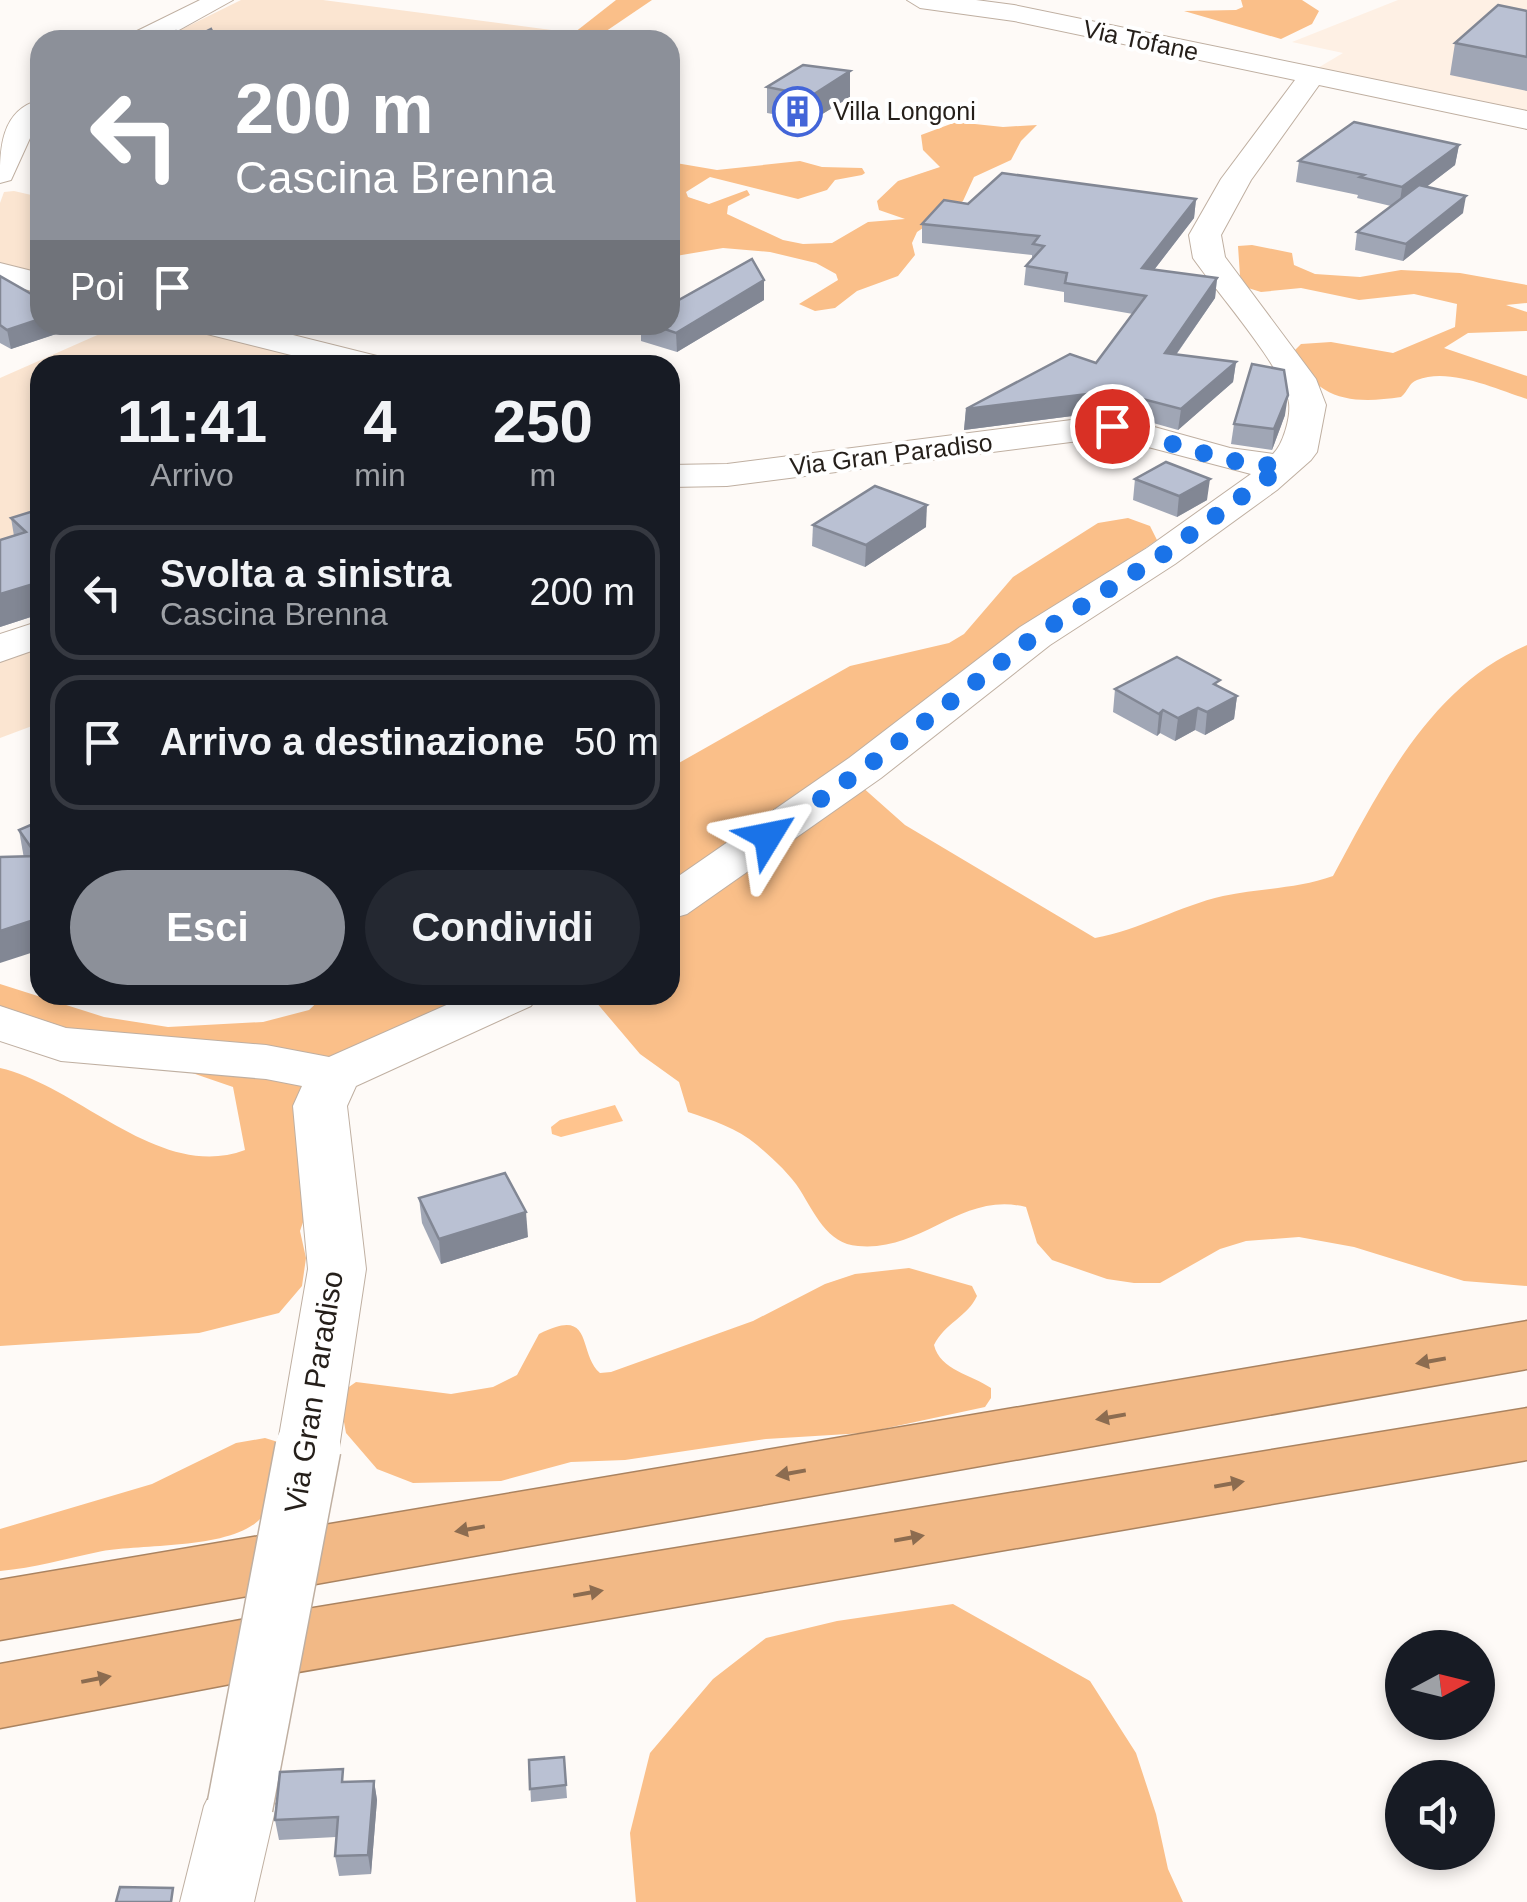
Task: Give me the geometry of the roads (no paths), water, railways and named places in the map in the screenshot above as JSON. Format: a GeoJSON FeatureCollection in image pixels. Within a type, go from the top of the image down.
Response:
{"type":"FeatureCollection","features":[{"type":"Feature","properties":{"kind":"highway"},"geometry":{"type":"LineString","coordinates":[[0,1610],[1527,1344]]}},
{"type":"Feature","properties":{"kind":"highway"},"geometry":{"type":"LineString","coordinates":[[0,1696],[266,1647],[1527,1434]]}},
{"type":"Feature","properties":{"kind":"street"},"geometry":{"type":"LineString","coordinates":[[160,30],[220,0]]}},
{"type":"Feature","properties":{"kind":"street","name":"Via Tofane"},"geometry":{"type":"LineString","coordinates":[[920,0],[1014,13],[1527,120]]}},
{"type":"Feature","properties":{"kind":"street"},"geometry":{"type":"LineString","coordinates":[[1243,62],[1287,40]]}},
{"type":"Feature","properties":{"kind":"street"},"geometry":{"type":"LineString","coordinates":[[680,897],[865,768],[1035,636],[1161,556],[1298,452],[1308,405],[1298,379],[1209,258],[1205,235],[1236,178],[1312,76]]}},
{"type":"Feature","properties":{"kind":"street"},"geometry":{"type":"LineString","coordinates":[[0,174],[18,133],[30,119]]}},
{"type":"Feature","properties":{"kind":"street"},"geometry":{"type":"LineString","coordinates":[[0,273],[30,280]]}},
{"type":"Feature","properties":{"kind":"street"},"geometry":{"type":"LineString","coordinates":[[251,335],[332,355]]}},
{"type":"Feature","properties":{"kind":"street","name":"Via Gran Paradiso"},"geometry":{"type":"LineString","coordinates":[[680,476],[727,475],[1112,426],[1227,460],[1282,467]]}},
{"type":"Feature","properties":{"kind":"street"},"geometry":{"type":"LineString","coordinates":[[0,649],[30,638]]}},
{"type":"Feature","properties":{"kind":"street"},"geometry":{"type":"LineString","coordinates":[[0,1022],[61,1044],[266,1062],[334,1075],[491,1005]]}},
{"type":"Feature","properties":{"kind":"street","name":"Via Gran Paradiso"},"geometry":{"type":"LineString","coordinates":[[217,1902],[240,1806],[308,1448],[337,1269],[320,1106],[334,1075]]}},
{"type":"Feature","properties":{"kind":"place","name":"Villa Longoni"},"geometry":{"type":"Point","coordinates":[798,111]}}]}
